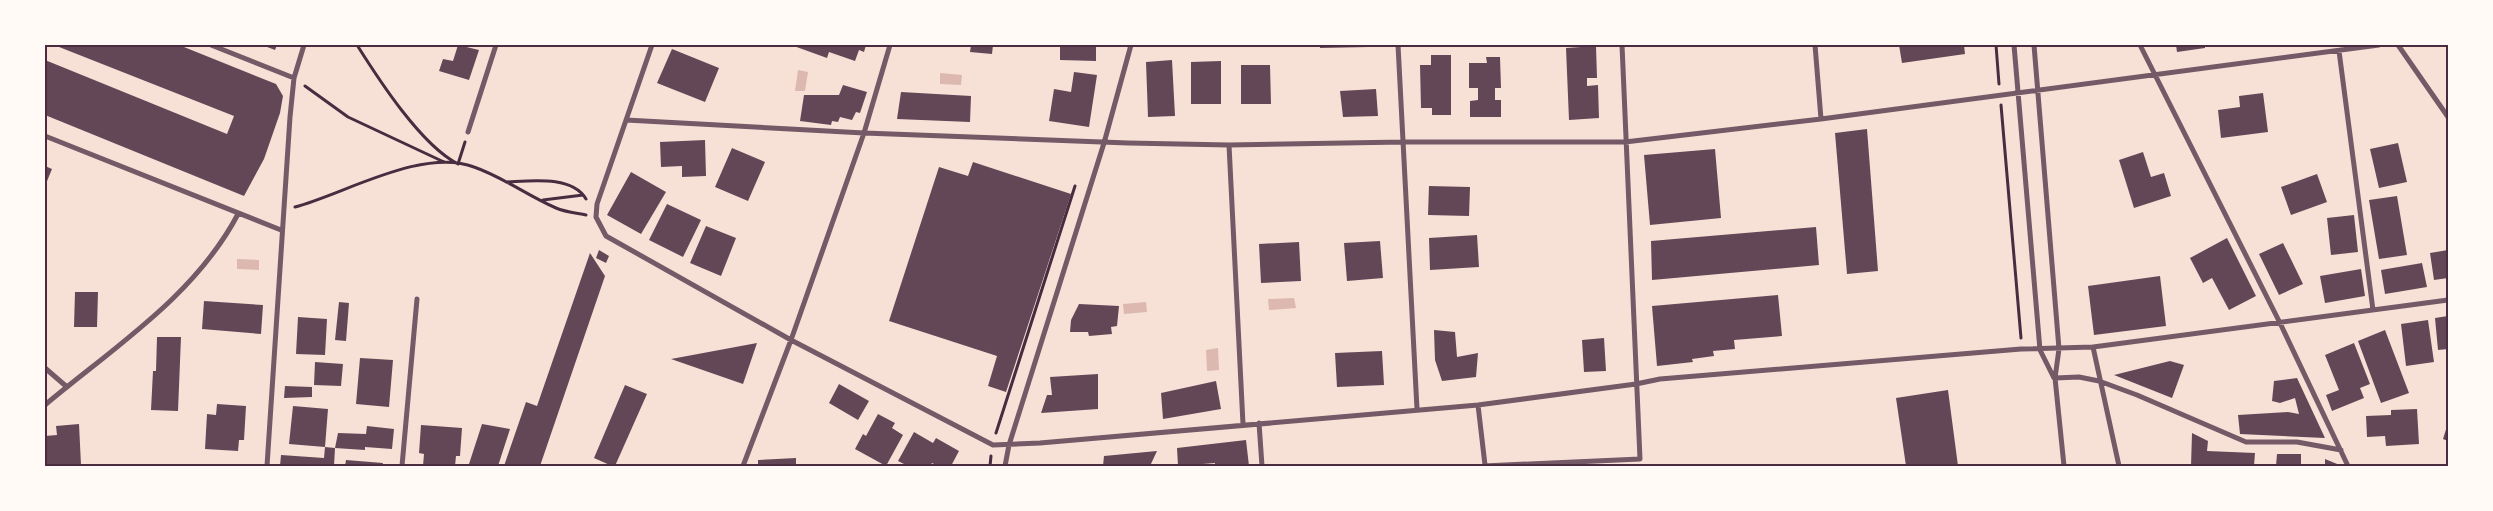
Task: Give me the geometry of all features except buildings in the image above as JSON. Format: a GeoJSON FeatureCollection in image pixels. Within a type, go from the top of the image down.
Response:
{"type":"FeatureCollection","features":[{"type":"Feature","properties":{"kind":"street"},"geometry":{"type":"LineString","coordinates":[[211,45],[294,78]]}},
{"type":"Feature","properties":{"kind":"street"},"geometry":{"type":"LineString","coordinates":[[267,466],[282,210],[294,78],[304,45]]}},
{"type":"Feature","properties":{"kind":"street"},"geometry":{"type":"LineString","coordinates":[[468,132],[496,45]]}},
{"type":"Feature","properties":{"kind":"street"},"geometry":{"type":"LineString","coordinates":[[652,45],[597,204],[596,217],[606,236],[792,340],[993,444],[1009,445],[1417,410],[1636,384],[1660,379],[2021,349],[2059,350],[2093,347],[2448,300]]}},
{"type":"Feature","properties":{"kind":"street"},"geometry":{"type":"LineString","coordinates":[[743,466],[792,340],[864,133],[890,45]]}},
{"type":"Feature","properties":{"kind":"street"},"geometry":{"type":"LineString","coordinates":[[1005,466],[1009,445],[1104,142],[1131,45]]}},
{"type":"Feature","properties":{"kind":"street"},"geometry":{"type":"LineString","coordinates":[[1398,45],[1417,410]]}},
{"type":"Feature","properties":{"kind":"street"},"geometry":{"type":"LineString","coordinates":[[1478,404],[1484,466],[1640,459],[1622,45]]}},
{"type":"Feature","properties":{"kind":"street"},"geometry":{"type":"LineString","coordinates":[[1815,45],[1821,119]]}},
{"type":"Feature","properties":{"kind":"street"},"geometry":{"type":"LineString","coordinates":[[2014,45],[2040,350],[2055,378]]}},
{"type":"Feature","properties":{"kind":"street"},"geometry":{"type":"LineString","coordinates":[[2034,45],[2059,350],[2055,378],[2064,466]]}},
{"type":"Feature","properties":{"kind":"street"},"geometry":{"type":"LineString","coordinates":[[2140,45],[2280,323],[2348,466]]}},
{"type":"Feature","properties":{"kind":"street"},"geometry":{"type":"LineString","coordinates":[[626,120],[864,133],[1229,146],[1403,142],[1625,142],[1821,119],[2153,73],[2379,45]]}},
{"type":"Feature","properties":{"kind":"street"},"geometry":{"type":"LineString","coordinates":[[2398,45],[2448,117]]}},
{"type":"Feature","properties":{"kind":"street"},"geometry":{"type":"LineString","coordinates":[[2339,51],[2373,310]]}},
{"type":"Feature","properties":{"kind":"street"},"geometry":{"type":"LineString","coordinates":[[45,136],[281,230]]}},
{"type":"Feature","properties":{"kind":"street"},"geometry":{"type":"LineString","coordinates":[[1229,146],[1243,424]]}},
{"type":"Feature","properties":{"kind":"street"},"geometry":{"type":"LineString","coordinates":[[45,405],[120,345],[184,288],[204,266],[229,231],[238,214]]}},
{"type":"Feature","properties":{"kind":"street"},"geometry":{"type":"LineString","coordinates":[[402,466],[417,299]]}},
{"type":"Feature","properties":{"kind":"street"},"geometry":{"type":"LineString","coordinates":[[2093,347],[2119,466]]}},
{"type":"Feature","properties":{"kind":"street"},"geometry":{"type":"LineString","coordinates":[[45,368],[67,386]]}},
{"type":"Feature","properties":{"kind":"street"},"geometry":{"type":"LineString","coordinates":[[2055,378],[2079,377],[2099,381],[2137,395],[2246,442],[2297,442],[2341,450]]}},
{"type":"Feature","properties":{"kind":"street"},"geometry":{"type":"LineString","coordinates":[[1259,423],[1262,466]]}},
{"type":"Feature","properties":{"kind":"path"},"geometry":{"type":"LineString","coordinates":[[357,45],[410,119],[445,157],[458,164]]}},
{"type":"Feature","properties":{"kind":"path"},"geometry":{"type":"LineString","coordinates":[[1996,45],[2021,349]]}},
{"type":"Feature","properties":{"kind":"path"},"geometry":{"type":"LineString","coordinates":[[294,78],[348,117],[444,162],[473,166],[557,209],[596,217]]}},
{"type":"Feature","properties":{"kind":"path"},"geometry":{"type":"LineString","coordinates":[[458,164],[468,132]]}},
{"type":"Feature","properties":{"kind":"path"},"geometry":{"type":"LineString","coordinates":[[282,210],[370,179],[406,169],[444,162]]}},
{"type":"Feature","properties":{"kind":"path"},"geometry":{"type":"LineString","coordinates":[[993,444],[1078,180]]}},
{"type":"Feature","properties":{"kind":"path"},"geometry":{"type":"LineString","coordinates":[[505,182],[528,181],[563,184],[574,187],[586,200],[586,215]]}},
{"type":"Feature","properties":{"kind":"path"},"geometry":{"type":"LineString","coordinates":[[540,200],[550,201],[574,195],[583,195]]}},
{"type":"Feature","properties":{"kind":"shaded area"},"geometry":{"type":"Polygon","coordinates":[[[798,70],[808,72],[805,91],[795,91],[798,70]]]}},
{"type":"Feature","properties":{"kind":"shaded area"},"geometry":{"type":"Polygon","coordinates":[[[940,73],[962,75],[961,85],[940,84],[940,73]]]}},
{"type":"Feature","properties":{"kind":"shaded area"},"geometry":{"type":"Polygon","coordinates":[[[237,259],[259,260],[259,270],[237,269],[237,259]]]}},
{"type":"Feature","properties":{"kind":"shaded area"},"geometry":{"type":"Polygon","coordinates":[[[1294,298],[1296,308],[1269,310],[1268,299],[1294,298]]]}},
{"type":"Feature","properties":{"kind":"shaded area"},"geometry":{"type":"Polygon","coordinates":[[[1146,302],[1147,312],[1124,314],[1123,304],[1146,302]]]}},
{"type":"Feature","properties":{"kind":"shaded area"},"geometry":{"type":"Polygon","coordinates":[[[1218,348],[1219,370],[1207,371],[1206,350],[1218,348]]]}}]}
